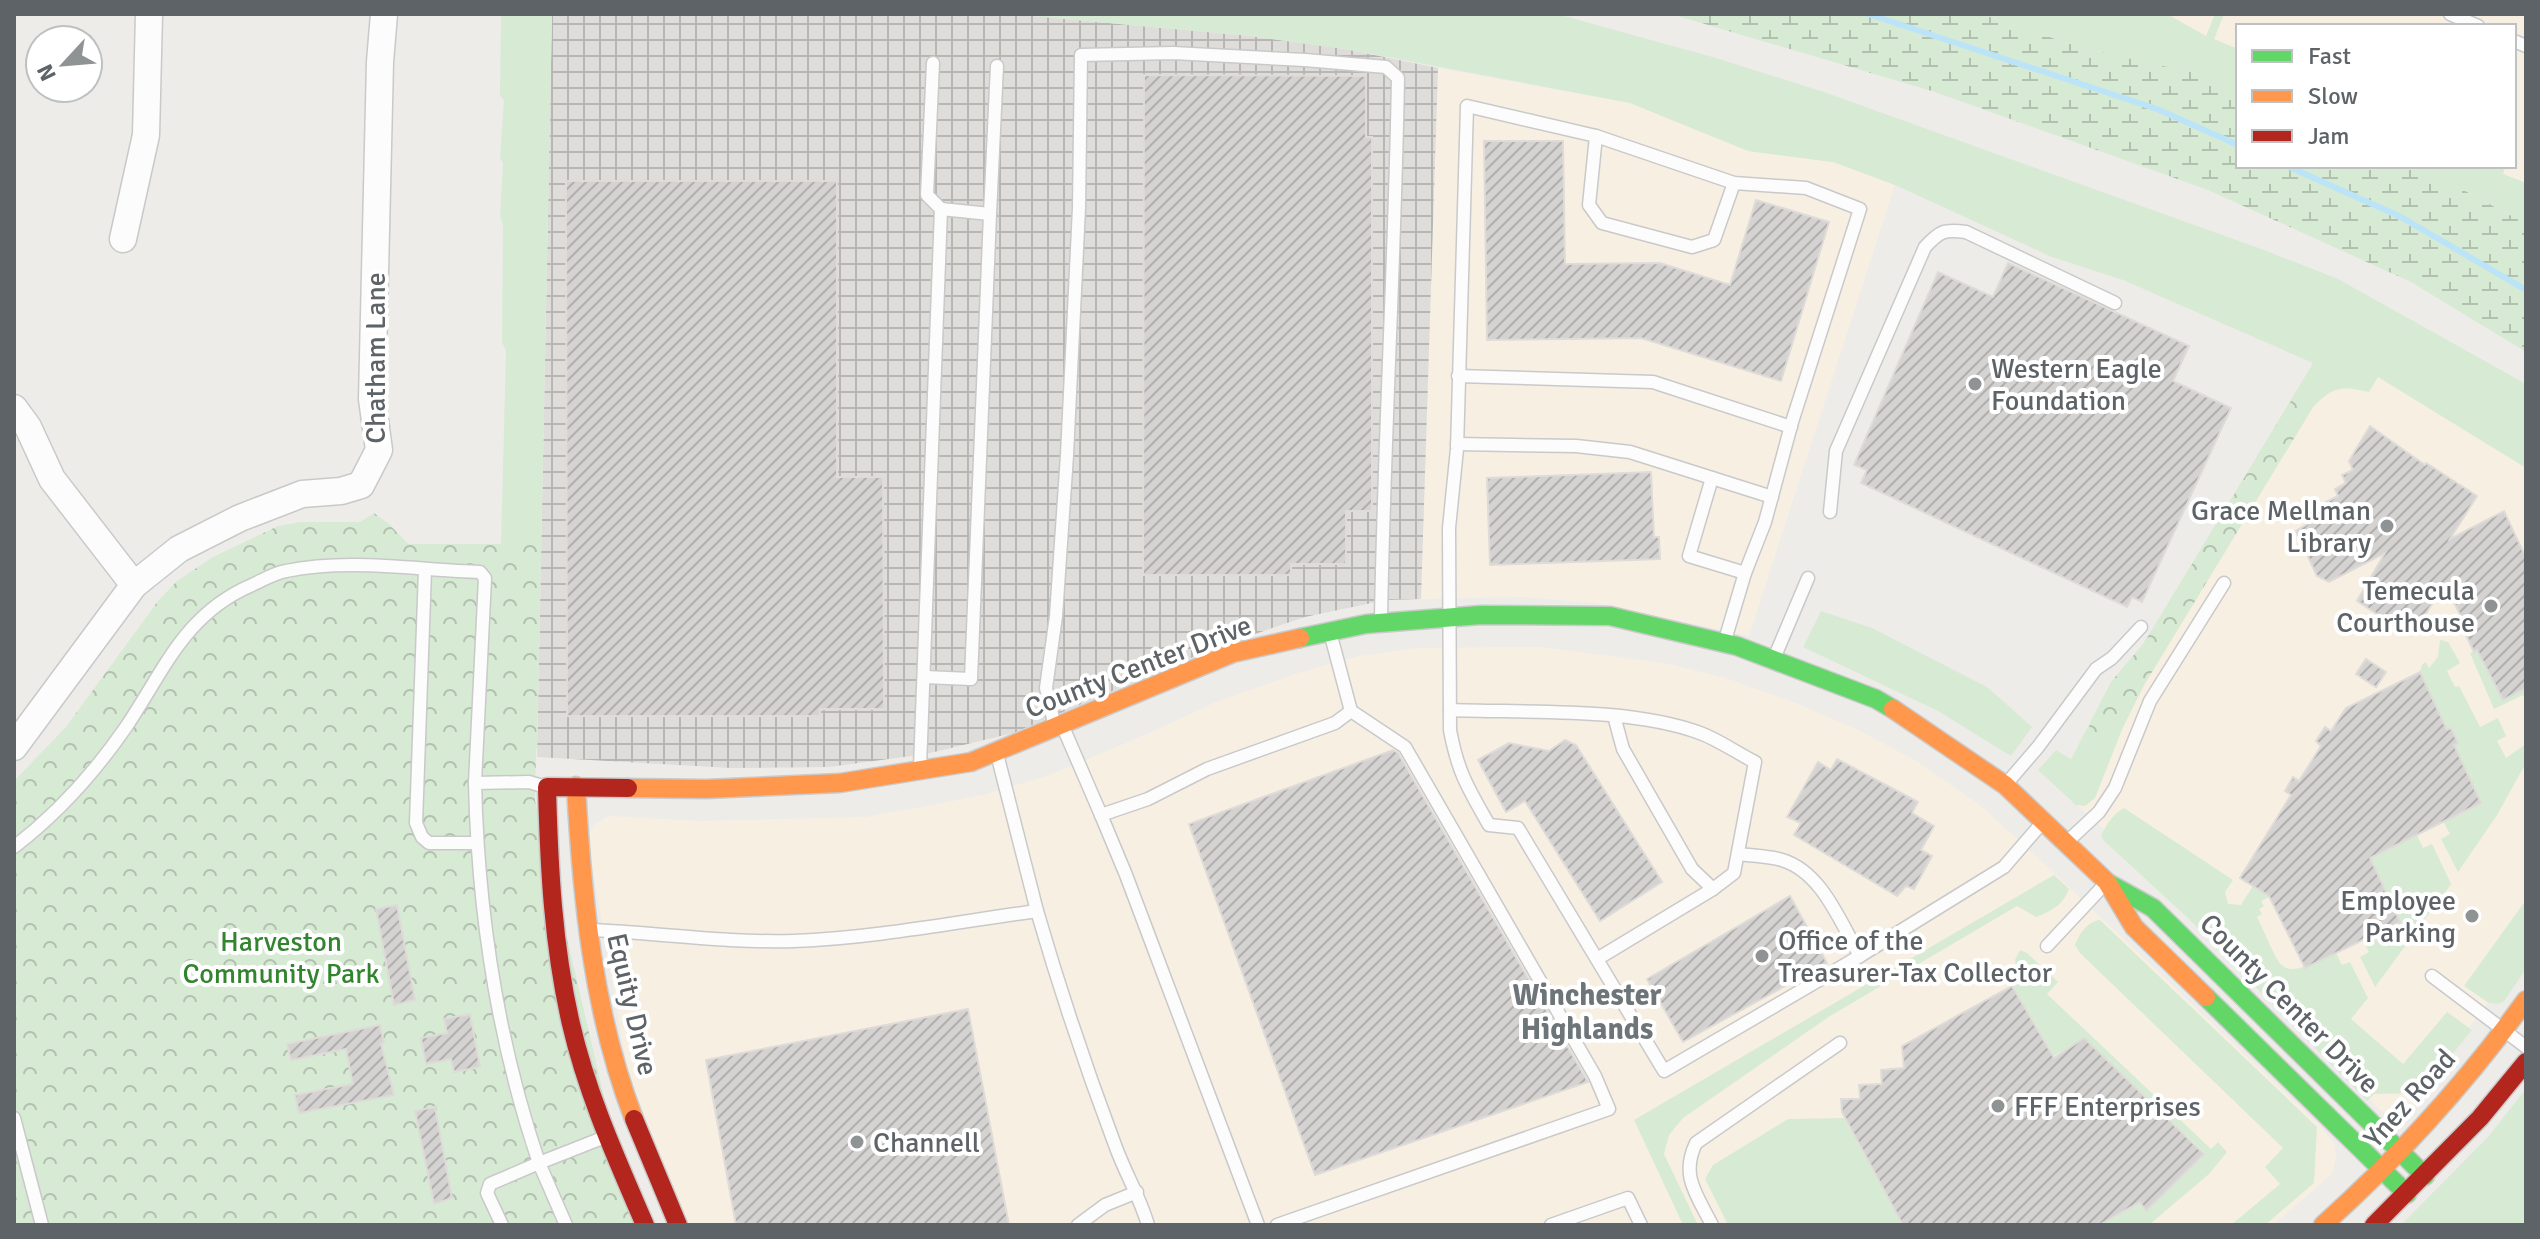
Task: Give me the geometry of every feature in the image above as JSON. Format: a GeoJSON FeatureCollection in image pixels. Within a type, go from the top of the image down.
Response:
{"type":"FeatureCollection","features":[{"type":"Feature","properties":{"kind":"street"},"geometry":{"type":"LineString","coordinates":[[123,239],[146,135],[149,14]]}},
{"type":"Feature","properties":{"kind":"street","name":"Chatham Lane"},"geometry":{"type":"LineString","coordinates":[[14,747],[134,585],[179,549],[240,518],[302,494],[341,491],[361,485],[379,450],[372,399],[380,62],[384,14]]}},
{"type":"Feature","properties":{"kind":"street"},"geometry":{"type":"LineString","coordinates":[[14,408],[28,427],[52,479],[134,585]]}},
{"type":"Feature","properties":{"kind":"street","name":"County Center Drive"},"geometry":{"type":"LineString","coordinates":[[547,787],[706,789],[840,783],[971,762],[1233,653],[1381,623],[1451,617],[1610,616],[1724,643],[1876,699],[2005,785],[2107,882],[2134,927],[2407,1194]]}},
{"type":"Feature","properties":{"kind":"street","name":"Equity Drive"},"geometry":{"type":"LineString","coordinates":[[576,786],[591,961],[615,1063],[631,1113],[678,1225]]}},
{"type":"Feature","properties":{"kind":"street"},"geometry":{"type":"LineString","coordinates":[[547,787],[553,902],[563,982],[580,1059],[645,1225]]}},
{"type":"Feature","properties":{"kind":"street","name":"County Center Drive"},"geometry":{"type":"LineString","coordinates":[[2107,882],[2153,908],[2425,1176]]}},
{"type":"Feature","properties":{"kind":"street","name":"Ynez Road"},"geometry":{"type":"LineString","coordinates":[[2323,1225],[2401,1152],[2448,1101],[2526,1000]]}},
{"type":"Feature","properties":{"kind":"street"},"geometry":{"type":"LineString","coordinates":[[2374,1225],[2480,1118],[2526,1062]]}},
{"type":"Feature","properties":{"kind":"lane"},"geometry":{"type":"LineString","coordinates":[[2450,14],[2473,24]]}},
{"type":"Feature","properties":{"kind":"lane"},"geometry":{"type":"LineString","coordinates":[[1258,1225],[1126,875],[1058,726],[1046,688],[1056,616],[1067,455],[1079,208],[1081,55],[1173,53],[1305,60],[1386,67],[1398,78],[1381,623]]}},
{"type":"Feature","properties":{"kind":"lane"},"geometry":{"type":"LineString","coordinates":[[933,63],[927,195],[941,209],[990,214]]}},
{"type":"Feature","properties":{"kind":"lane"},"geometry":{"type":"LineString","coordinates":[[924,677],[971,679],[997,66]]}},
{"type":"Feature","properties":{"kind":"lane"},"geometry":{"type":"LineString","coordinates":[[1724,643],[1745,573],[1765,522],[1791,427],[1860,209],[1806,188],[1734,183],[1596,136],[1467,106],[1457,444],[1449,528],[1450,730],[1461,778],[1489,825],[1518,828],[1664,1071],[2004,867],[2044,821]]}},
{"type":"Feature","properties":{"kind":"lane"},"geometry":{"type":"LineString","coordinates":[[1596,136],[1589,205],[1602,223],[1692,247],[1714,240],[1734,183]]}},
{"type":"Feature","properties":{"kind":"lane"},"geometry":{"type":"LineString","coordinates":[[919,770],[941,209]]}},
{"type":"Feature","properties":{"kind":"lane"},"geometry":{"type":"LineString","coordinates":[[1830,512],[1836,451],[1925,247],[1934,237],[1947,229],[1966,232],[2115,303]]}},
{"type":"Feature","properties":{"kind":"lane"},"geometry":{"type":"LineString","coordinates":[[1458,376],[1653,382],[1791,427]]}},
{"type":"Feature","properties":{"kind":"lane"},"geometry":{"type":"LineString","coordinates":[[1457,444],[1576,446],[1630,452],[1772,497]]}},
{"type":"Feature","properties":{"kind":"lane"},"geometry":{"type":"LineString","coordinates":[[1712,478],[1689,556],[1745,573]]}},
{"type":"Feature","properties":{"kind":"lane"},"geometry":{"type":"LineString","coordinates":[[14,847],[59,808],[93,771],[127,726],[184,635],[212,607],[241,589],[282,572],[326,565],[480,572],[485,578],[475,783],[476,843],[488,952],[501,1033],[539,1163],[566,1225]]}},
{"type":"Feature","properties":{"kind":"lane"},"geometry":{"type":"LineString","coordinates":[[425,570],[416,823],[422,837],[429,843],[476,843]]}},
{"type":"Feature","properties":{"kind":"lane"},"geometry":{"type":"LineString","coordinates":[[1773,659],[1808,578]]}},
{"type":"Feature","properties":{"kind":"lane"},"geometry":{"type":"LineString","coordinates":[[2067,842],[2099,812],[2115,788],[2150,701],[2224,583]]}},
{"type":"Feature","properties":{"kind":"lane"},"geometry":{"type":"LineString","coordinates":[[2005,785],[2038,747],[2096,669],[2112,658],[2141,627]]}},
{"type":"Feature","properties":{"kind":"lane"},"geometry":{"type":"LineString","coordinates":[[1277,1225],[1609,1109],[1595,1076],[1405,747],[1351,711],[1330,632]]}},
{"type":"Feature","properties":{"kind":"lane"},"geometry":{"type":"LineString","coordinates":[[1450,710],[1653,720],[1702,734],[1755,762],[1734,873],[1597,959]]}},
{"type":"Feature","properties":{"kind":"lane"},"geometry":{"type":"LineString","coordinates":[[1101,815],[1148,799],[1207,769],[1335,723],[1351,711]]}},
{"type":"Feature","properties":{"kind":"lane"},"geometry":{"type":"LineString","coordinates":[[1614,716],[1623,749],[1692,869],[1713,889]]}},
{"type":"Feature","properties":{"kind":"lane"},"geometry":{"type":"LineString","coordinates":[[996,751],[1053,965],[1116,1149],[1137,1192],[1148,1225]]}},
{"type":"Feature","properties":{"kind":"lane"},"geometry":{"type":"LineString","coordinates":[[475,783],[529,782],[547,787]]}},
{"type":"Feature","properties":{"kind":"lane"},"geometry":{"type":"LineString","coordinates":[[1739,854],[1781,860],[1804,870],[1820,888],[1860,956]]}},
{"type":"Feature","properties":{"kind":"lane"},"geometry":{"type":"LineString","coordinates":[[2047,946],[2107,882]]}},
{"type":"Feature","properties":{"kind":"lane"},"geometry":{"type":"LineString","coordinates":[[587,930],[723,941],[796,941],[920,929],[1037,911]]}},
{"type":"Feature","properties":{"kind":"lane"},"geometry":{"type":"LineString","coordinates":[[2432,976],[2526,1047]]}},
{"type":"Feature","properties":{"kind":"lane"},"geometry":{"type":"LineString","coordinates":[[1712,1225],[1688,1177],[1688,1159],[1696,1143],[1840,1043]]}},
{"type":"Feature","properties":{"kind":"lane"},"geometry":{"type":"LineString","coordinates":[[14,1118],[42,1225]]}},
{"type":"Feature","properties":{"kind":"lane"},"geometry":{"type":"LineString","coordinates":[[502,1225],[487,1193],[490,1184],[608,1135]]}},
{"type":"Feature","properties":{"kind":"lane"},"geometry":{"type":"LineString","coordinates":[[1078,1225],[1105,1205],[1137,1192]]}},
{"type":"Feature","properties":{"kind":"lane"},"geometry":{"type":"LineString","coordinates":[[1551,1225],[1628,1198],[1641,1225]]}},
{"type":"Feature","properties":{"kind":"shaded area"},"geometry":{"type":"Polygon","coordinates":[[[552,14],[1010,14],[1251,36],[1345,49],[1438,68],[1421,599],[1386,600],[1305,617],[1222,645],[1013,733],[926,754],[829,767],[731,768],[537,757],[552,14]]]}},
{"type":"Feature","properties":{"kind":"shaded area"},"geometry":{"type":"Polygon","coordinates":[[[2130,14],[2526,14],[2526,195],[2476,168],[2516,168],[2516,24],[2236,24],[2236,57],[2130,14]]]}},
{"type":"Feature","properties":{"kind":"shaded area"},"geometry":{"type":"Polygon","coordinates":[[[1438,68],[1630,103],[1748,151],[1833,162],[1895,185],[1749,636],[1596,603],[1522,597],[1421,599],[1438,68]]]}},
{"type":"Feature","properties":{"kind":"shaded area"},"geometry":{"type":"Polygon","coordinates":[[[2313,363],[2526,384],[2526,969],[2498,1004],[2488,1003],[2469,1027],[2472,1030],[2421,1092],[2426,1097],[2417,1108],[2404,1114],[2380,1110],[2189,919],[2108,845],[2101,836],[2104,829],[2038,770],[2056,750],[2071,759],[2111,682],[2144,643],[2313,363]]]}},
{"type":"Feature","properties":{"kind":"shaded area"},"geometry":{"type":"Polygon","coordinates":[[[1540,647],[1664,663],[1726,678],[1860,731],[1918,762],[1982,807],[2320,1126],[2334,1143],[2336,1158],[2332,1174],[2273,1225],[687,1225],[628,1074],[587,835],[596,824],[608,816],[701,821],[866,817],[927,806],[983,795],[1047,776],[1214,703],[1298,673],[1359,656],[1417,648],[1540,647]]]}},
{"type":"Feature","properties":{"kind":"green space"},"geometry":{"type":"Polygon","coordinates":[[[501,14],[552,14],[537,749],[395,556],[388,523],[408,544],[501,545],[506,351],[502,343],[503,225],[500,216],[504,101],[500,95],[501,14]]]}},
{"type":"Feature","properties":{"kind":"green space"},"geometry":{"type":"Polygon","coordinates":[[[1011,14],[1557,14],[1716,58],[1824,92],[2338,279],[2526,384],[2526,468],[2378,377],[2369,392],[2338,389],[2327,395],[2313,407],[2144,685],[2123,727],[2095,798],[2085,806],[2076,805],[2038,770],[2056,750],[2071,759],[2111,682],[2144,643],[2313,363],[2123,280],[2052,257],[1895,185],[1833,162],[1748,151],[1630,103],[1345,49],[1251,36],[1011,14]]]}},
{"type":"Feature","properties":{"kind":"green space"},"geometry":{"type":"Polygon","coordinates":[[[1671,14],[1981,14],[2082,48],[2208,76],[2236,87],[2236,168],[2423,168],[2526,224],[2526,352],[2411,282],[2208,190],[1935,92],[1671,14]]]}},
{"type":"Feature","properties":{"kind":"green space"},"geometry":{"type":"Polygon","coordinates":[[[1981,14],[2167,14],[2206,36],[2215,14],[2224,14],[2214,39],[2236,48],[2236,87],[2208,76],[2082,48],[1981,14]]]}},
{"type":"Feature","properties":{"kind":"green space"},"geometry":{"type":"Polygon","coordinates":[[[2423,168],[2505,168],[2503,174],[2526,183],[2526,224],[2423,168]]]}},
{"type":"Feature","properties":{"kind":"green space"},"geometry":{"type":"Polygon","coordinates":[[[2296,393],[2310,393],[2313,407],[2144,685],[2123,727],[2098,737],[2089,727],[2111,682],[2144,643],[2296,393]]]}},
{"type":"Feature","properties":{"kind":"green space","name":"Harveston Community Park"},"geometry":{"type":"Polygon","coordinates":[[[374,513],[408,544],[540,544],[535,801],[634,1225],[14,1225],[14,781],[66,727],[158,601],[177,581],[213,557],[278,526],[300,522],[360,522],[374,513]]]}},
{"type":"Feature","properties":{"kind":"green space"},"geometry":{"type":"Polygon","coordinates":[[[1821,611],[1872,628],[1987,687],[2032,727],[2011,756],[1938,711],[1803,647],[1821,611]]]}},
{"type":"Feature","properties":{"kind":"green space"},"geometry":{"type":"Polygon","coordinates":[[[2440,640],[2448,642],[2460,663],[2447,671],[2455,687],[2459,686],[2480,727],[2498,718],[2506,736],[2497,741],[2506,758],[2526,744],[2526,763],[2497,815],[2458,872],[2441,839],[2450,834],[2443,821],[2481,803],[2454,745],[2458,742],[2452,728],[2447,730],[2420,672],[2422,665],[2426,662],[2429,668],[2438,657],[2440,640]]]}},
{"type":"Feature","properties":{"kind":"green space"},"geometry":{"type":"Polygon","coordinates":[[[2477,650],[2503,700],[2526,688],[2526,700],[2523,695],[2494,709],[2470,653],[2477,650]]]}},
{"type":"Feature","properties":{"kind":"green space"},"geometry":{"type":"Polygon","coordinates":[[[2337,786],[2417,835],[2423,848],[2432,844],[2451,884],[2375,987],[2360,957],[2369,952],[2363,940],[2400,922],[2337,786]]]}},
{"type":"Feature","properties":{"kind":"green space"},"geometry":{"type":"Polygon","coordinates":[[[2124,808],[2233,880],[2225,892],[2228,904],[2241,905],[2260,875],[2269,897],[2261,901],[2264,906],[2259,909],[2262,914],[2257,917],[2278,960],[2291,969],[2302,968],[2336,953],[2342,965],[2350,962],[2368,998],[2351,1019],[2403,1064],[2447,1012],[2472,1030],[2421,1093],[2374,1094],[2367,1101],[2189,919],[2104,841],[2101,836],[2105,828],[2124,808]]]}},
{"type":"Feature","properties":{"kind":"green space"},"geometry":{"type":"Polygon","coordinates":[[[2054,875],[2069,889],[2064,899],[2052,910],[2036,917],[2017,906],[1830,1016],[1683,1118],[1669,1135],[1664,1154],[1698,1225],[1683,1225],[1634,1120],[2054,875]]]}},
{"type":"Feature","properties":{"kind":"green space"},"geometry":{"type":"Polygon","coordinates":[[[2526,900],[2526,969],[2504,1001],[2489,1003],[2464,986],[2526,900]]]}},
{"type":"Feature","properties":{"kind":"green space"},"geometry":{"type":"Polygon","coordinates":[[[2100,920],[2317,1127],[2314,1183],[2265,1225],[2231,1225],[2280,1184],[2265,1167],[2283,1148],[2080,953],[2075,945],[2079,937],[2088,925],[2100,920]]]}},
{"type":"Feature","properties":{"kind":"green space"},"geometry":{"type":"Polygon","coordinates":[[[2020,950],[2058,982],[2047,994],[2211,1149],[2218,1142],[2227,1152],[2209,1174],[2149,1225],[2101,1225],[2141,1202],[2146,1212],[2205,1153],[2084,1038],[2054,1056],[2012,984],[2019,979],[2015,960],[2020,950]]]}},
{"type":"Feature","properties":{"kind":"green space"},"geometry":{"type":"Polygon","coordinates":[[[2526,1089],[2526,1225],[2401,1225],[2488,1137],[2526,1089]]]}},
{"type":"Feature","properties":{"kind":"green space"},"geometry":{"type":"Polygon","coordinates":[[[1844,1118],[1902,1225],[1728,1225],[1705,1179],[1713,1165],[1788,1119],[1844,1118]]]}},
{"type":"Feature","properties":{"kind":"building"},"geometry":{"type":"Polygon","coordinates":[[[1144,75],[1366,76],[1366,137],[1372,137],[1372,511],[1346,511],[1346,564],[1291,564],[1291,575],[1143,575],[1144,75]]]}},
{"type":"Feature","properties":{"kind":"building"},"geometry":{"type":"Polygon","coordinates":[[[1484,141],[1563,141],[1565,264],[1660,263],[1730,285],[1756,200],[1829,222],[1781,381],[1641,338],[1487,340],[1484,141]]]}},
{"type":"Feature","properties":{"kind":"building"},"geometry":{"type":"Polygon","coordinates":[[[566,181],[837,181],[837,477],[883,477],[884,709],[820,709],[820,716],[567,716],[566,181]]]}},
{"type":"Feature","properties":{"kind":"building"},"geometry":{"type":"Polygon","coordinates":[[[2008,263],[2189,346],[2173,381],[2231,408],[2142,602],[2132,597],[2127,607],[1861,483],[1867,470],[1854,465],[1938,272],[1993,297],[2008,263]]]}},
{"type":"Feature","properties":{"kind":"building"},"geometry":{"type":"Polygon","coordinates":[[[2370,426],[2425,465],[2477,496],[2450,539],[2504,511],[2526,558],[2526,688],[2503,700],[2477,650],[2474,652],[2466,635],[2469,633],[2445,584],[2409,635],[2357,601],[2385,553],[2329,582],[2317,576],[2296,531],[2330,510],[2326,502],[2338,496],[2335,489],[2346,483],[2342,475],[2353,470],[2349,461],[2370,426]]]}},
{"type":"Feature","properties":{"kind":"building"},"geometry":{"type":"Polygon","coordinates":[[[1651,472],[1654,537],[1659,537],[1660,559],[1490,565],[1487,478],[1651,472]]]}},
{"type":"Feature","properties":{"kind":"building"},"geometry":{"type":"Polygon","coordinates":[[[2366,659],[2386,672],[2376,687],[2356,674],[2366,659]]]}},
{"type":"Feature","properties":{"kind":"building"},"geometry":{"type":"Polygon","coordinates":[[[2420,672],[2447,730],[2451,728],[2458,743],[2454,745],[2481,803],[2370,858],[2400,922],[2305,968],[2269,896],[2240,878],[2291,795],[2285,791],[2293,777],[2299,781],[2321,746],[2316,741],[2325,727],[2331,731],[2346,708],[2420,672]]]}},
{"type":"Feature","properties":{"kind":"building"},"geometry":{"type":"Polygon","coordinates":[[[1565,740],[1576,745],[1662,882],[1600,921],[1525,801],[1506,812],[1478,760],[1509,743],[1549,751],[1565,740]]]}},
{"type":"Feature","properties":{"kind":"building"},"geometry":{"type":"Polygon","coordinates":[[[1393,750],[1398,753],[1588,1082],[1315,1175],[1189,824],[1393,750]]]}},
{"type":"Feature","properties":{"kind":"building"},"geometry":{"type":"Polygon","coordinates":[[[1837,759],[1918,802],[1912,813],[1934,826],[1921,850],[1932,856],[1914,889],[1906,886],[1897,896],[1794,835],[1801,823],[1787,817],[1818,762],[1831,770],[1837,759]]]}},
{"type":"Feature","properties":{"kind":"building"},"geometry":{"type":"Polygon","coordinates":[[[1790,896],[1827,963],[1683,1042],[1647,979],[1790,896]]]}},
{"type":"Feature","properties":{"kind":"building"},"geometry":{"type":"Polygon","coordinates":[[[397,905],[415,1000],[394,1005],[376,909],[397,905]]]}},
{"type":"Feature","properties":{"kind":"building","name":"FFF Enterprises"},"geometry":{"type":"Polygon","coordinates":[[[2012,986],[2054,1058],[2084,1038],[2204,1154],[2146,1211],[2140,1202],[2099,1225],[1903,1225],[1842,1112],[1841,1099],[1860,1099],[1859,1085],[1882,1084],[1881,1070],[1904,1068],[1902,1046],[2012,986]]]}},
{"type":"Feature","properties":{"kind":"building","name":"Channell"},"geometry":{"type":"Polygon","coordinates":[[[968,1009],[1009,1225],[736,1225],[706,1060],[968,1009]]]}},
{"type":"Feature","properties":{"kind":"building"},"geometry":{"type":"Polygon","coordinates":[[[470,1014],[480,1067],[454,1072],[451,1059],[426,1064],[421,1038],[447,1033],[444,1019],[470,1014]]]}},
{"type":"Feature","properties":{"kind":"building"},"geometry":{"type":"Polygon","coordinates":[[[380,1025],[384,1043],[381,1044],[394,1095],[299,1113],[295,1095],[353,1084],[346,1049],[291,1060],[287,1044],[380,1025]]]}},
{"type":"Feature","properties":{"kind":"building"},"geometry":{"type":"Polygon","coordinates":[[[435,1107],[452,1198],[434,1204],[415,1111],[435,1107]]]}},
{"type":"Feature","properties":{"kind":"waterway"},"geometry":{"type":"LineString","coordinates":[[1868,14],[2157,109],[2236,144]]}},
{"type":"Feature","properties":{"kind":"waterway"},"geometry":{"type":"LineString","coordinates":[[2291,168],[2401,217],[2526,290]]}},
{"type":"Feature","properties":{"kind":"traffic: fast"},"geometry":{"type":"LineString","coordinates":[[1300,638],[1366,624],[1481,615],[1610,616],[1737,646],[1876,699],[1893,709]]}},
{"type":"Feature","properties":{"kind":"traffic: fast"},"geometry":{"type":"LineString","coordinates":[[2108,883],[2153,908],[2425,1176]]}},
{"type":"Feature","properties":{"kind":"traffic: fast"},"geometry":{"type":"LineString","coordinates":[[2206,997],[2407,1194]]}},
{"type":"Feature","properties":{"kind":"traffic: slow"},"geometry":{"type":"LineString","coordinates":[[628,788],[706,789],[840,783],[971,762],[1233,653],[1300,638]]}},
{"type":"Feature","properties":{"kind":"traffic: slow"},"geometry":{"type":"LineString","coordinates":[[1893,709],[2005,785],[2107,882],[2134,927],[2206,997]]}},
{"type":"Feature","properties":{"kind":"traffic: slow"},"geometry":{"type":"LineString","coordinates":[[576,786],[586,913],[599,997],[608,1038],[634,1119]]}},
{"type":"Feature","properties":{"kind":"traffic: slow"},"geometry":{"type":"LineString","coordinates":[[2323,1225],[2430,1118],[2480,1061],[2526,1000]]}},
{"type":"Feature","properties":{"kind":"traffic: jam"},"geometry":{"type":"LineString","coordinates":[[628,788],[547,787],[548,817],[556,936],[571,1024],[594,1101],[645,1225]]}},
{"type":"Feature","properties":{"kind":"traffic: jam"},"geometry":{"type":"LineString","coordinates":[[2374,1225],[2480,1118],[2526,1062]]}},
{"type":"Feature","properties":{"kind":"traffic: jam"},"geometry":{"type":"LineString","coordinates":[[634,1119],[678,1225]]}},
{"type":"Feature","properties":{"kind":"place","name":"Western Eagle Foundation"},"geometry":{"type":"Point","coordinates":[1975,384]}},
{"type":"Feature","properties":{"kind":"place","name":"Grace Mellman Library"},"geometry":{"type":"Point","coordinates":[2387,526]}},
{"type":"Feature","properties":{"kind":"place","name":"Temecula Courthouse"},"geometry":{"type":"Point","coordinates":[2491,606]}},
{"type":"Feature","properties":{"kind":"place","name":"Employee Parking"},"geometry":{"type":"Point","coordinates":[2472,916]}},
{"type":"Feature","properties":{"kind":"place","name":"Office of the Treasurer-Tax Collector"},"geometry":{"type":"Point","coordinates":[1762,956]}},
{"type":"Feature","properties":{"kind":"place","name":"FFF Enterprises"},"geometry":{"type":"Point","coordinates":[1998,1106]}},
{"type":"Feature","properties":{"kind":"place","name":"Channell"},"geometry":{"type":"Point","coordinates":[857,1142]}},
{"type":"Feature","properties":{"kind":"district","name":"Winchester Highlands"},"geometry":{"type":"Point","coordinates":[1587,1012]}}]}
